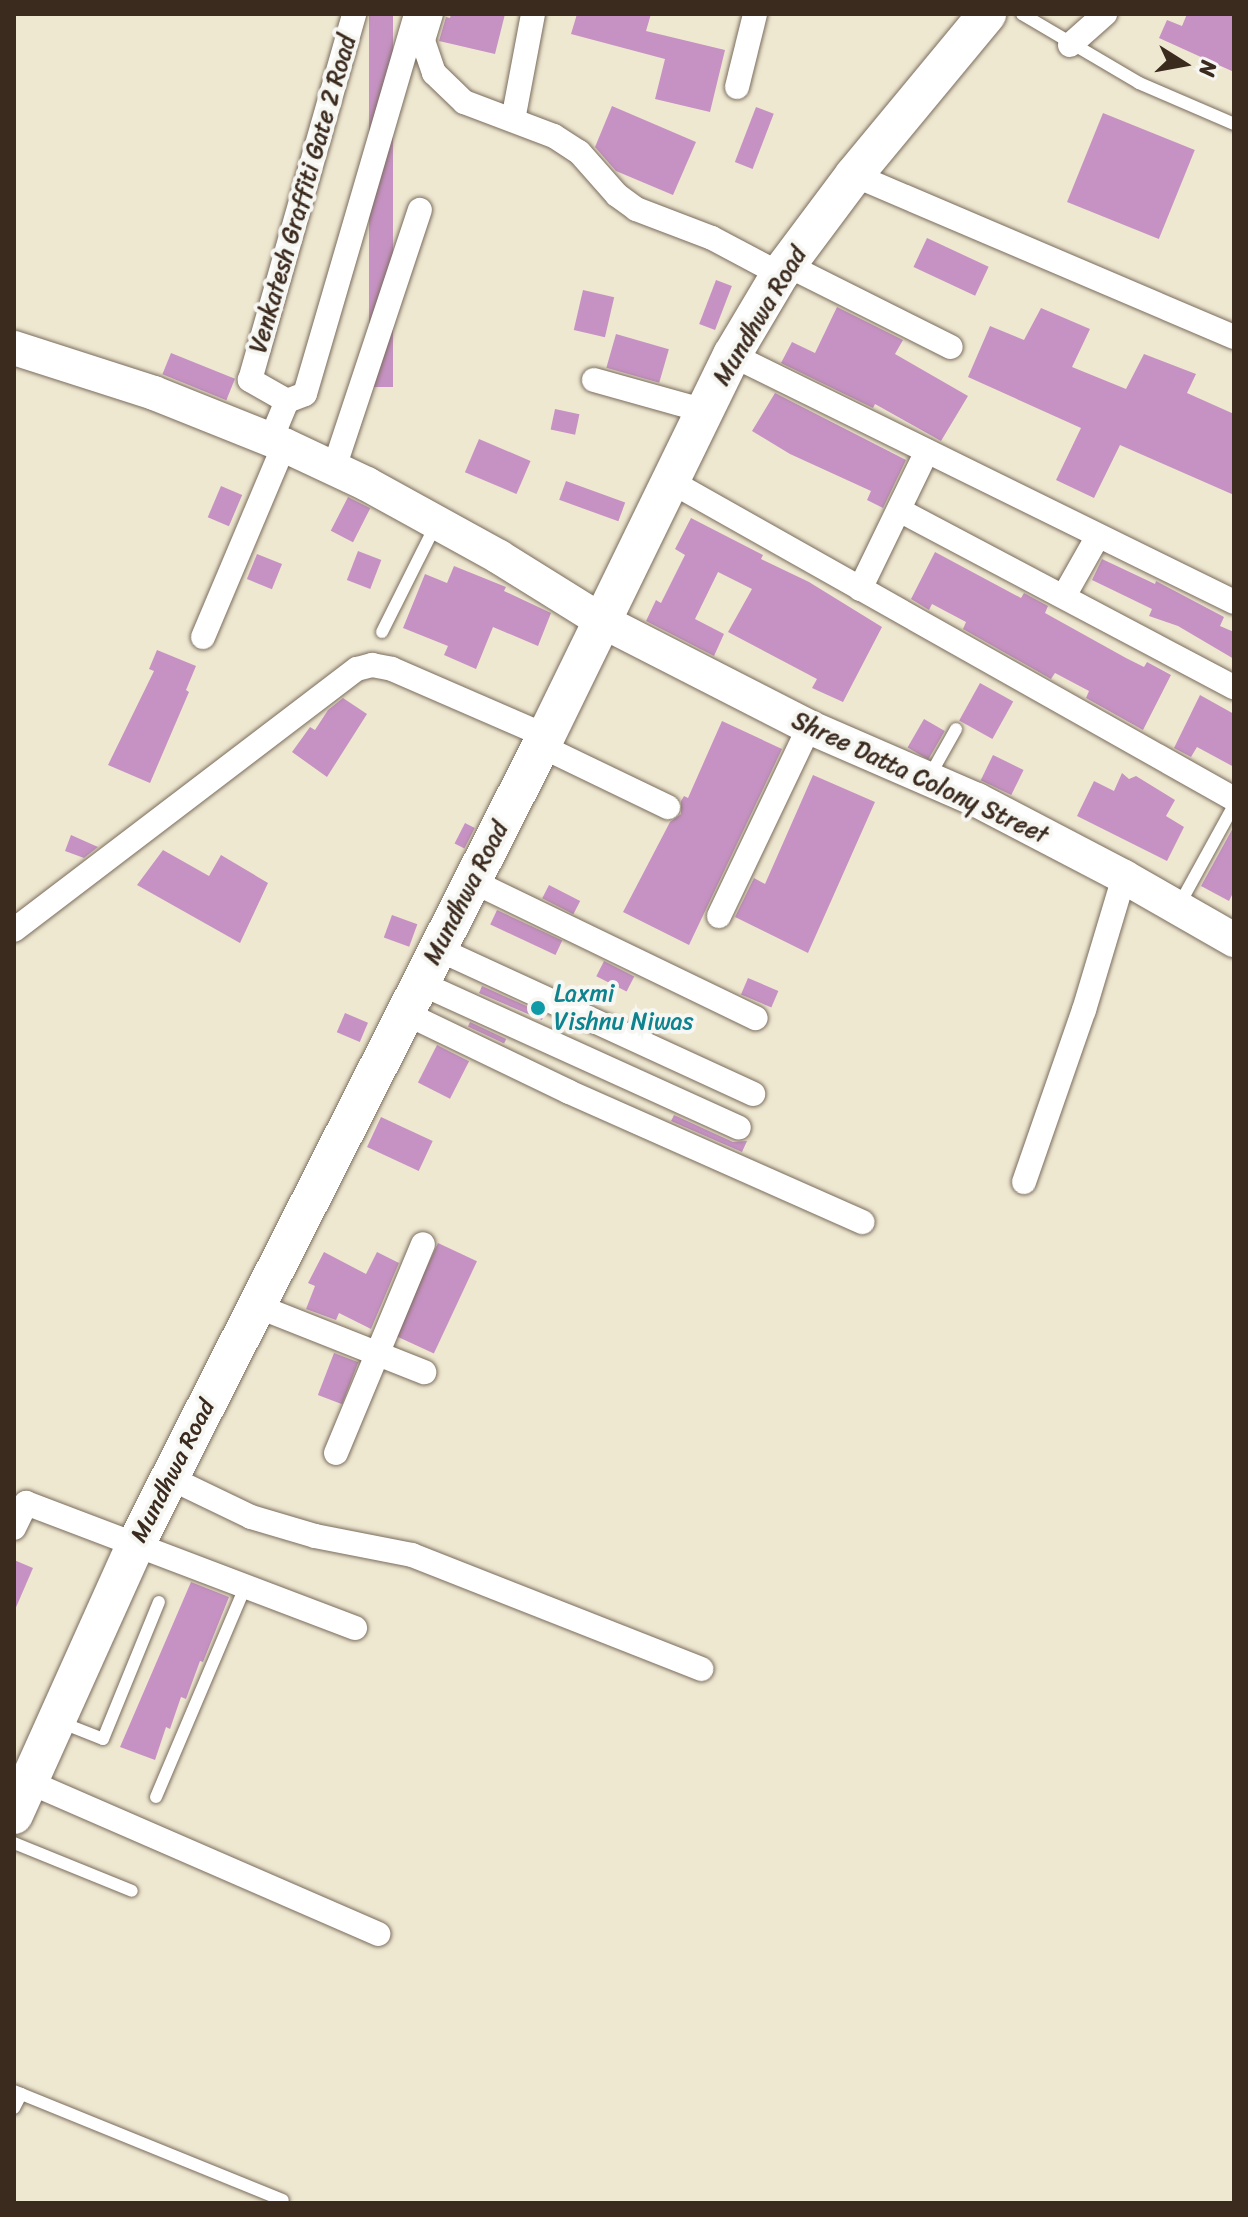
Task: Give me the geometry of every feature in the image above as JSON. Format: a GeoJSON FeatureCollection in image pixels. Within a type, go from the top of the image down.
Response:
{"type":"FeatureCollection","features":[{"type":"Feature","properties":{"kind":"main road","name":"Mundhwa Road"},"geometry":{"type":"LineString","coordinates":[[22,1799],[135,1546],[544,741],[732,355],[783,270],[854,175],[987,14]]}},
{"type":"Feature","properties":{"kind":"street","name":"Venkatesh Graffiti Gate 2 Road"},"geometry":{"type":"LineString","coordinates":[[287,401],[250,380],[354,14]]}},
{"type":"Feature","properties":{"kind":"street"},"geometry":{"type":"LineString","coordinates":[[203,637],[277,442],[287,401],[305,394],[416,14]]}},
{"type":"Feature","properties":{"kind":"street"},"geometry":{"type":"LineString","coordinates":[[431,14],[423,41],[434,73],[464,102],[554,136],[579,152],[617,195],[636,209],[712,238],[951,347]]}},
{"type":"Feature","properties":{"kind":"street"},"geometry":{"type":"LineString","coordinates":[[513,120],[533,14]]}},
{"type":"Feature","properties":{"kind":"street"},"geometry":{"type":"LineString","coordinates":[[737,87],[755,14]]}},
{"type":"Feature","properties":{"kind":"street"},"geometry":{"type":"LineString","coordinates":[[1070,45],[1105,14]]}},
{"type":"Feature","properties":{"kind":"street"},"geometry":{"type":"LineString","coordinates":[[854,175],[1234,337]]}},
{"type":"Feature","properties":{"kind":"street"},"geometry":{"type":"LineString","coordinates":[[334,468],[420,210]]}},
{"type":"Feature","properties":{"kind":"street","name":"Shree Datta Colony Street"},"geometry":{"type":"LineString","coordinates":[[14,348],[154,393],[334,468],[436,523],[602,621],[809,727],[929,777],[1124,877],[1234,940]]}},
{"type":"Feature","properties":{"kind":"street"},"geometry":{"type":"LineString","coordinates":[[732,355],[1234,602]]}},
{"type":"Feature","properties":{"kind":"street"},"geometry":{"type":"LineString","coordinates":[[594,380],[705,411]]}},
{"type":"Feature","properties":{"kind":"street"},"geometry":{"type":"LineString","coordinates":[[860,589],[927,451]]}},
{"type":"Feature","properties":{"kind":"street"},"geometry":{"type":"LineString","coordinates":[[670,481],[1234,802]]}},
{"type":"Feature","properties":{"kind":"street"},"geometry":{"type":"LineString","coordinates":[[899,510],[1234,687]]}},
{"type":"Feature","properties":{"kind":"street"},"geometry":{"type":"LineString","coordinates":[[1064,596],[1098,536]]}},
{"type":"Feature","properties":{"kind":"street"},"geometry":{"type":"LineString","coordinates":[[14,930],[357,669],[372,665],[392,669],[544,741],[668,807]]}},
{"type":"Feature","properties":{"kind":"street"},"geometry":{"type":"LineString","coordinates":[[719,916],[809,727]]}},
{"type":"Feature","properties":{"kind":"street"},"geometry":{"type":"LineString","coordinates":[[1024,1182],[1084,1010],[1124,877]]}},
{"type":"Feature","properties":{"kind":"street"},"geometry":{"type":"LineString","coordinates":[[472,881],[756,1018]]}},
{"type":"Feature","properties":{"kind":"street"},"geometry":{"type":"LineString","coordinates":[[438,949],[753,1094]]}},
{"type":"Feature","properties":{"kind":"street"},"geometry":{"type":"LineString","coordinates":[[412,998],[739,1128]]}},
{"type":"Feature","properties":{"kind":"street"},"geometry":{"type":"LineString","coordinates":[[412,998],[556,1086],[862,1222]]}},
{"type":"Feature","properties":{"kind":"street"},"geometry":{"type":"LineString","coordinates":[[336,1453],[423,1244]]}},
{"type":"Feature","properties":{"kind":"street"},"geometry":{"type":"LineString","coordinates":[[257,1306],[424,1372]]}},
{"type":"Feature","properties":{"kind":"street"},"geometry":{"type":"LineString","coordinates":[[170,1478],[251,1517],[315,1536],[412,1555],[701,1669]]}},
{"type":"Feature","properties":{"kind":"street"},"geometry":{"type":"LineString","coordinates":[[14,1528],[26,1503],[355,1628]]}},
{"type":"Feature","properties":{"kind":"street"},"geometry":{"type":"LineString","coordinates":[[22,1799],[378,1934]]}},
{"type":"Feature","properties":{"kind":"lane"},"geometry":{"type":"LineString","coordinates":[[1022,14],[1139,83],[1234,124]]}},
{"type":"Feature","properties":{"kind":"lane"},"geometry":{"type":"LineString","coordinates":[[382,632],[436,523]]}},
{"type":"Feature","properties":{"kind":"lane"},"geometry":{"type":"LineString","coordinates":[[929,777],[956,729]]}},
{"type":"Feature","properties":{"kind":"lane"},"geometry":{"type":"LineString","coordinates":[[1178,908],[1234,802]]}},
{"type":"Feature","properties":{"kind":"lane"},"geometry":{"type":"LineString","coordinates":[[156,1797],[245,1587]]}},
{"type":"Feature","properties":{"kind":"lane"},"geometry":{"type":"LineString","coordinates":[[57,1720],[103,1739],[159,1602]]}},
{"type":"Feature","properties":{"kind":"lane"},"geometry":{"type":"LineString","coordinates":[[14,1843],[132,1891]]}},
{"type":"Feature","properties":{"kind":"lane"},"geometry":{"type":"LineString","coordinates":[[14,2108],[18,2092],[283,2200]]}},
{"type":"Feature","properties":{"kind":"building"},"geometry":{"type":"Polygon","coordinates":[[[369,14],[393,14],[393,387],[369,387],[369,14]]]}},
{"type":"Feature","properties":{"kind":"building"},"geometry":{"type":"Polygon","coordinates":[[[451,14],[505,14],[495,54],[439,41],[446,17],[450,18],[451,14]]]}},
{"type":"Feature","properties":{"kind":"building"},"geometry":{"type":"Polygon","coordinates":[[[577,14],[651,14],[646,31],[725,50],[710,112],[655,99],[665,59],[571,34],[577,14]]]}},
{"type":"Feature","properties":{"kind":"building"},"geometry":{"type":"Polygon","coordinates":[[[1187,14],[1234,14],[1234,72],[1159,38],[1167,20],[1182,26],[1187,14]]]}},
{"type":"Feature","properties":{"kind":"building"},"geometry":{"type":"Polygon","coordinates":[[[612,106],[696,142],[673,195],[616,171],[595,147],[612,106]]]}},
{"type":"Feature","properties":{"kind":"building"},"geometry":{"type":"Polygon","coordinates":[[[756,107],[774,114],[753,169],[735,162],[756,107]]]}},
{"type":"Feature","properties":{"kind":"building"},"geometry":{"type":"Polygon","coordinates":[[[1103,113],[1195,150],[1159,239],[1067,202],[1103,113]]]}},
{"type":"Feature","properties":{"kind":"building"},"geometry":{"type":"Polygon","coordinates":[[[927,238],[989,267],[975,296],[913,267],[927,238]]]}},
{"type":"Feature","properties":{"kind":"building"},"geometry":{"type":"Polygon","coordinates":[[[716,280],[732,286],[715,330],[699,324],[716,280]]]}},
{"type":"Feature","properties":{"kind":"building"},"geometry":{"type":"Polygon","coordinates":[[[583,290],[614,297],[605,337],[574,330],[583,290]]]}},
{"type":"Feature","properties":{"kind":"building"},"geometry":{"type":"Polygon","coordinates":[[[837,307],[903,340],[895,354],[968,396],[941,441],[875,404],[873,408],[781,363],[792,342],[815,353],[837,307]]]}},
{"type":"Feature","properties":{"kind":"building"},"geometry":{"type":"Polygon","coordinates":[[[1041,308],[1090,329],[1072,367],[1126,389],[1144,354],[1196,374],[1187,393],[1234,414],[1234,495],[1120,445],[1094,498],[1056,480],[1081,428],[968,377],[990,326],[1024,340],[1041,308]]]}},
{"type":"Feature","properties":{"kind":"building"},"geometry":{"type":"Polygon","coordinates":[[[616,334],[669,349],[659,383],[606,368],[616,334]]]}},
{"type":"Feature","properties":{"kind":"building"},"geometry":{"type":"Polygon","coordinates":[[[171,353],[235,379],[226,400],[162,374],[171,353]]]}},
{"type":"Feature","properties":{"kind":"building"},"geometry":{"type":"Polygon","coordinates":[[[775,393],[906,460],[883,508],[867,500],[871,491],[790,454],[752,431],[775,393]]]}},
{"type":"Feature","properties":{"kind":"building"},"geometry":{"type":"Polygon","coordinates":[[[555,409],[579,414],[575,435],[551,430],[555,409]]]}},
{"type":"Feature","properties":{"kind":"building"},"geometry":{"type":"Polygon","coordinates":[[[479,439],[531,461],[516,494],[465,472],[479,439]]]}},
{"type":"Feature","properties":{"kind":"building"},"geometry":{"type":"Polygon","coordinates":[[[566,481],[625,503],[618,521],[559,500],[566,481]]]}},
{"type":"Feature","properties":{"kind":"building"},"geometry":{"type":"Polygon","coordinates":[[[221,486],[242,495],[229,526],[208,517],[221,486]]]}},
{"type":"Feature","properties":{"kind":"building"},"geometry":{"type":"Polygon","coordinates":[[[348,497],[370,508],[353,542],[331,531],[348,497]]]}},
{"type":"Feature","properties":{"kind":"building"},"geometry":{"type":"Polygon","coordinates":[[[691,518],[763,555],[761,559],[809,582],[882,627],[843,702],[812,688],[817,679],[728,632],[752,589],[718,572],[695,619],[724,634],[714,656],[646,621],[656,600],[661,603],[685,555],[675,549],[691,518]]]}},
{"type":"Feature","properties":{"kind":"building"},"geometry":{"type":"Polygon","coordinates":[[[358,551],[381,560],[370,589],[347,580],[358,551]]]}},
{"type":"Feature","properties":{"kind":"building"},"geometry":{"type":"Polygon","coordinates":[[[935,552],[1021,598],[1024,593],[1048,606],[1045,613],[1126,658],[1144,667],[1147,662],[1171,675],[1143,730],[1086,698],[1089,691],[1055,673],[1051,679],[963,629],[966,622],[932,604],[929,610],[911,599],[935,552]]]}},
{"type":"Feature","properties":{"kind":"building"},"geometry":{"type":"Polygon","coordinates":[[[257,554],[282,564],[272,589],[247,579],[257,554]]]}},
{"type":"Feature","properties":{"kind":"building"},"geometry":{"type":"Polygon","coordinates":[[[1102,559],[1155,584],[1156,581],[1224,617],[1220,626],[1234,632],[1234,659],[1178,626],[1149,616],[1152,609],[1092,580],[1102,559]]]}},
{"type":"Feature","properties":{"kind":"building"},"geometry":{"type":"Polygon","coordinates":[[[454,566],[506,587],[504,591],[551,613],[538,646],[493,627],[476,669],[444,655],[448,646],[403,628],[425,574],[447,583],[454,566]]]}},
{"type":"Feature","properties":{"kind":"building"},"geometry":{"type":"Polygon","coordinates":[[[157,650],[196,666],[186,690],[189,692],[150,783],[108,765],[154,671],[149,669],[157,650]]]}},
{"type":"Feature","properties":{"kind":"building"},"geometry":{"type":"Polygon","coordinates":[[[980,683],[1013,701],[992,739],[959,721],[980,683]]]}},
{"type":"Feature","properties":{"kind":"building"},"geometry":{"type":"Polygon","coordinates":[[[1200,695],[1234,714],[1234,767],[1197,747],[1191,757],[1174,748],[1200,695]]]}},
{"type":"Feature","properties":{"kind":"building"},"geometry":{"type":"Polygon","coordinates":[[[343,698],[367,714],[327,777],[292,752],[310,727],[315,730],[328,710],[343,698]]]}},
{"type":"Feature","properties":{"kind":"building"},"geometry":{"type":"Polygon","coordinates":[[[924,719],[945,731],[928,760],[908,748],[924,719]]]}},
{"type":"Feature","properties":{"kind":"building"},"geometry":{"type":"Polygon","coordinates":[[[722,721],[782,749],[689,945],[623,912],[670,822],[681,814],[681,801],[684,796],[688,798],[722,721]]]}},
{"type":"Feature","properties":{"kind":"building"},"geometry":{"type":"Polygon","coordinates":[[[993,755],[1024,770],[1011,795],[981,780],[993,755]]]}},
{"type":"Feature","properties":{"kind":"building"},"geometry":{"type":"Polygon","coordinates":[[[1122,773],[1129,779],[1136,776],[1175,800],[1166,816],[1184,827],[1167,861],[1077,816],[1094,781],[1114,791],[1122,773]]]}},
{"type":"Feature","properties":{"kind":"building"},"geometry":{"type":"Polygon","coordinates":[[[813,775],[875,802],[808,953],[735,917],[754,878],[765,884],[813,775]]]}},
{"type":"Feature","properties":{"kind":"building"},"geometry":{"type":"Polygon","coordinates":[[[465,823],[475,828],[464,848],[455,843],[465,823]]]}},
{"type":"Feature","properties":{"kind":"building"},"geometry":{"type":"Polygon","coordinates":[[[1234,826],[1234,891],[1229,901],[1201,886],[1234,826]]]}},
{"type":"Feature","properties":{"kind":"building"},"geometry":{"type":"Polygon","coordinates":[[[71,835],[98,847],[84,858],[65,851],[71,835]]]}},
{"type":"Feature","properties":{"kind":"building"},"geometry":{"type":"Polygon","coordinates":[[[163,850],[209,876],[221,855],[268,883],[240,943],[137,885],[163,850]]]}},
{"type":"Feature","properties":{"kind":"building"},"geometry":{"type":"Polygon","coordinates":[[[549,885],[580,901],[573,914],[542,898],[549,885]]]}},
{"type":"Feature","properties":{"kind":"building"},"geometry":{"type":"Polygon","coordinates":[[[497,910],[562,940],[555,955],[490,925],[497,910]]]}},
{"type":"Feature","properties":{"kind":"building"},"geometry":{"type":"Polygon","coordinates":[[[392,915],[417,924],[409,947],[384,938],[392,915]]]}},
{"type":"Feature","properties":{"kind":"building"},"geometry":{"type":"Polygon","coordinates":[[[604,961],[634,976],[627,992],[596,976],[604,961]]]}},
{"type":"Feature","properties":{"kind":"building"},"geometry":{"type":"Polygon","coordinates":[[[748,978],[778,991],[771,1007],[741,995],[748,978]]]}},
{"type":"Feature","properties":{"kind":"building"},"geometry":{"type":"Polygon","coordinates":[[[482,986],[544,1014],[542,1020],[479,993],[482,986]]]}},
{"type":"Feature","properties":{"kind":"building"},"geometry":{"type":"Polygon","coordinates":[[[345,1013],[368,1023],[360,1042],[337,1032],[345,1013]]]}},
{"type":"Feature","properties":{"kind":"building"},"geometry":{"type":"Polygon","coordinates":[[[470,1022],[506,1039],[504,1043],[468,1027],[470,1022]]]}},
{"type":"Feature","properties":{"kind":"building"},"geometry":{"type":"Polygon","coordinates":[[[437,1045],[469,1061],[450,1099],[418,1082],[437,1045]]]}},
{"type":"Feature","properties":{"kind":"building"},"geometry":{"type":"Polygon","coordinates":[[[674,1115],[733,1142],[747,1141],[742,1152],[671,1121],[674,1115]]]}},
{"type":"Feature","properties":{"kind":"building"},"geometry":{"type":"Polygon","coordinates":[[[381,1117],[433,1141],[419,1171],[367,1147],[381,1117]]]}},
{"type":"Feature","properties":{"kind":"building"},"geometry":{"type":"Polygon","coordinates":[[[438,1243],[477,1261],[434,1354],[395,1335],[438,1243]]]}},
{"type":"Feature","properties":{"kind":"building"},"geometry":{"type":"Polygon","coordinates":[[[324,1252],[366,1274],[377,1252],[399,1263],[371,1329],[339,1313],[336,1320],[306,1309],[315,1286],[308,1283],[324,1252]]]}},
{"type":"Feature","properties":{"kind":"building"},"geometry":{"type":"Polygon","coordinates":[[[334,1353],[358,1362],[342,1404],[318,1395],[334,1353]]]}},
{"type":"Feature","properties":{"kind":"building"},"geometry":{"type":"Polygon","coordinates":[[[14,1560],[33,1568],[14,1612],[14,1560]]]}},
{"type":"Feature","properties":{"kind":"building"},"geometry":{"type":"Polygon","coordinates":[[[191,1582],[229,1597],[186,1699],[181,1697],[170,1729],[166,1727],[155,1760],[120,1747],[191,1582]]]}},
{"type":"Feature","properties":{"kind":"place","name":"Laxmi Vishnu Niwas"},"geometry":{"type":"Point","coordinates":[538,1008]}}]}
